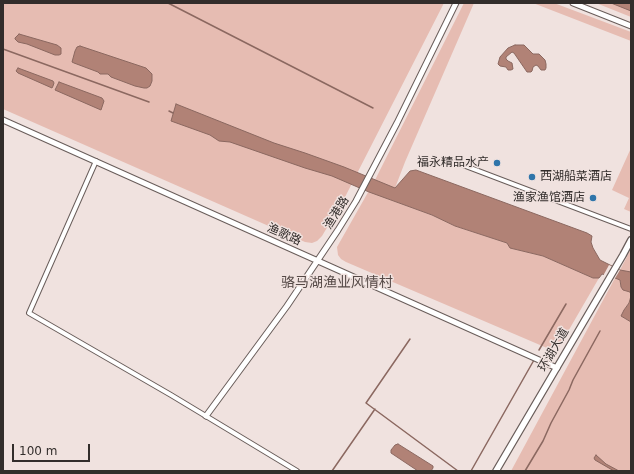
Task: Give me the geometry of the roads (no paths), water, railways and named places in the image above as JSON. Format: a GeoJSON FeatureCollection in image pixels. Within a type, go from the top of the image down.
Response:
{"type":"FeatureCollection","features":[{"type":"Feature","properties":{"kind":"main road","name":"环湖大道"},"geometry":{"type":"LineString","coordinates":[[496,471],[631,240]]}},
{"type":"Feature","properties":{"kind":"street","name":"渔港路"},"geometry":{"type":"LineString","coordinates":[[206,416],[287,306],[356,201],[398,123],[456,3]]}},
{"type":"Feature","properties":{"kind":"street"},"geometry":{"type":"LineString","coordinates":[[573,3],[631,26]]}},
{"type":"Feature","properties":{"kind":"street","name":"渔歌路"},"geometry":{"type":"LineString","coordinates":[[3,120],[557,368]]}},
{"type":"Feature","properties":{"kind":"street"},"geometry":{"type":"LineString","coordinates":[[96,161],[29,314],[171,395],[297,471]]}},
{"type":"Feature","properties":{"kind":"street"},"geometry":{"type":"LineString","coordinates":[[455,162],[631,229]]}},
{"type":"Feature","properties":{"kind":"waterway"},"geometry":{"type":"LineString","coordinates":[[168,3],[373,108]]}},
{"type":"Feature","properties":{"kind":"waterway"},"geometry":{"type":"LineString","coordinates":[[3,49],[149,102]]}},
{"type":"Feature","properties":{"kind":"waterway"},"geometry":{"type":"LineString","coordinates":[[169,111],[173,113]]}},
{"type":"Feature","properties":{"kind":"waterway"},"geometry":{"type":"LineString","coordinates":[[539,350],[566,304]]}},
{"type":"Feature","properties":{"kind":"waterway"},"geometry":{"type":"LineString","coordinates":[[525,471],[543,441],[573,380],[600,331]]}},
{"type":"Feature","properties":{"kind":"waterway"},"geometry":{"type":"LineString","coordinates":[[410,339],[366,403],[458,471]]}},
{"type":"Feature","properties":{"kind":"waterway"},"geometry":{"type":"LineString","coordinates":[[471,471],[534,360]]}},
{"type":"Feature","properties":{"kind":"waterway"},"geometry":{"type":"LineString","coordinates":[[332,471],[375,409]]}},
{"type":"Feature","properties":{"kind":"place","name":"福永精品水产"},"geometry":{"type":"Point","coordinates":[497,163]}},
{"type":"Feature","properties":{"kind":"place","name":"西湖船菜酒店"},"geometry":{"type":"Point","coordinates":[532,177]}},
{"type":"Feature","properties":{"kind":"place","name":"渔家渔馆酒店"},"geometry":{"type":"Point","coordinates":[593,198]}},
{"type":"Feature","properties":{"kind":"district","name":"骆马湖渔业风情村"},"geometry":{"type":"Point","coordinates":[337,283]}}]}
